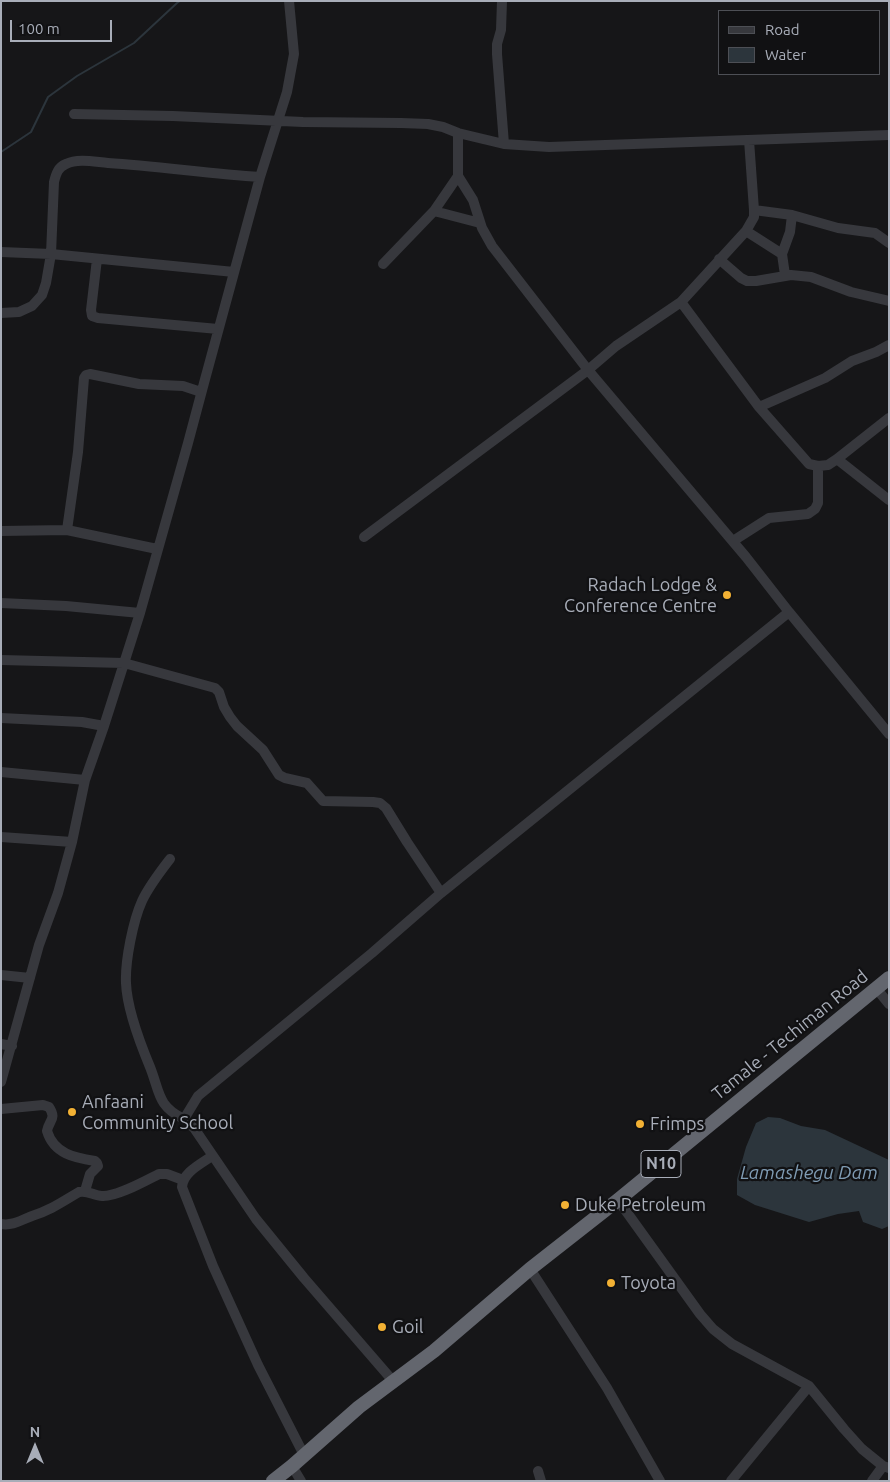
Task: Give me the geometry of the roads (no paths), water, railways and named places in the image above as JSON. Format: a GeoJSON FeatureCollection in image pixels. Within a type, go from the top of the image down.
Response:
{"type":"FeatureCollection","features":[{"type":"Feature","properties":{"kind":"highway","name":"Tamale - Techiman Road"},"geometry":{"type":"LineString","coordinates":[[273,1481],[359,1408],[434,1351],[530,1269],[618,1200],[889,978]]}},
{"type":"Feature","properties":{"kind":"street"},"geometry":{"type":"LineString","coordinates":[[1,1082],[39,945],[58,893],[72,842],[85,780],[140,613],[260,177],[287,92],[294,54],[289,1]]}},
{"type":"Feature","properties":{"kind":"street"},"geometry":{"type":"LineString","coordinates":[[502,1],[501,30],[497,44],[497,54],[504,144]]}},
{"type":"Feature","properties":{"kind":"street"},"geometry":{"type":"LineString","coordinates":[[74,114],[428,124],[504,144],[549,147],[889,134]]}},
{"type":"Feature","properties":{"kind":"street"},"geometry":{"type":"LineString","coordinates":[[458,133],[458,176],[472,200],[480,223],[492,246],[588,370],[733,541],[889,734]]}},
{"type":"Feature","properties":{"kind":"street"},"geometry":{"type":"LineString","coordinates":[[364,537],[588,370],[616,346],[681,302],[746,231],[754,217],[749,140]]}},
{"type":"Feature","properties":{"kind":"street"},"geometry":{"type":"LineString","coordinates":[[1,313],[19,312],[32,306],[42,295],[51,254],[54,182],[60,167],[66,163],[84,161],[142,165],[260,177]]}},
{"type":"Feature","properties":{"kind":"street"},"geometry":{"type":"LineString","coordinates":[[383,264],[434,211],[458,176]]}},
{"type":"Feature","properties":{"kind":"street"},"geometry":{"type":"LineString","coordinates":[[754,210],[792,215],[838,228],[875,233],[889,243]]}},
{"type":"Feature","properties":{"kind":"street"},"geometry":{"type":"LineString","coordinates":[[434,211],[480,223]]}},
{"type":"Feature","properties":{"kind":"street"},"geometry":{"type":"LineString","coordinates":[[785,275],[782,254],[790,232],[792,215]]}},
{"type":"Feature","properties":{"kind":"street"},"geometry":{"type":"LineString","coordinates":[[746,231],[782,254]]}},
{"type":"Feature","properties":{"kind":"street"},"geometry":{"type":"LineString","coordinates":[[1,252],[51,254],[234,272]]}},
{"type":"Feature","properties":{"kind":"street"},"geometry":{"type":"LineString","coordinates":[[97,259],[91,310],[92,316],[218,329]]}},
{"type":"Feature","properties":{"kind":"street"},"geometry":{"type":"LineString","coordinates":[[719,259],[747,281],[785,275],[811,277],[851,292],[889,301]]}},
{"type":"Feature","properties":{"kind":"street"},"geometry":{"type":"LineString","coordinates":[[681,302],[759,408],[809,464],[818,466],[838,459],[889,418]]}},
{"type":"Feature","properties":{"kind":"street"},"geometry":{"type":"LineString","coordinates":[[759,408],[825,378],[852,361],[889,345]]}},
{"type":"Feature","properties":{"kind":"street"},"geometry":{"type":"LineString","coordinates":[[67,530],[78,452],[84,378],[86,375],[90,374],[139,384],[183,386],[201,392]]}},
{"type":"Feature","properties":{"kind":"street"},"geometry":{"type":"LineString","coordinates":[[838,459],[889,500]]}},
{"type":"Feature","properties":{"kind":"street"},"geometry":{"type":"LineString","coordinates":[[733,541],[769,518],[813,512],[818,503],[818,466]]}},
{"type":"Feature","properties":{"kind":"street"},"geometry":{"type":"LineString","coordinates":[[1,531],[67,530],[158,549]]}},
{"type":"Feature","properties":{"kind":"street"},"geometry":{"type":"LineString","coordinates":[[1,603],[66,606],[140,613]]}},
{"type":"Feature","properties":{"kind":"street"},"geometry":{"type":"LineString","coordinates":[[184,1119],[198,1096],[358,965],[442,893],[789,612]]}},
{"type":"Feature","properties":{"kind":"street"},"geometry":{"type":"LineString","coordinates":[[1,660],[124,663],[215,688],[219,692],[224,707],[237,726],[263,750],[280,775],[307,783],[323,801],[380,803],[386,808],[442,893]]}},
{"type":"Feature","properties":{"kind":"street"},"geometry":{"type":"LineString","coordinates":[[1,718],[82,722],[104,726]]}},
{"type":"Feature","properties":{"kind":"street"},"geometry":{"type":"LineString","coordinates":[[1,772],[85,780]]}},
{"type":"Feature","properties":{"kind":"street"},"geometry":{"type":"LineString","coordinates":[[1,838],[72,842]]}},
{"type":"Feature","properties":{"kind":"street"},"geometry":{"type":"LineString","coordinates":[[170,859],[155,878],[143,900],[136,921],[128,958],[126,983],[138,1040],[163,1103],[172,1113],[184,1119],[194,1128],[256,1219],[393,1381]]}},
{"type":"Feature","properties":{"kind":"street"},"geometry":{"type":"LineString","coordinates":[[1,975],[30,978]]}},
{"type":"Feature","properties":{"kind":"street"},"geometry":{"type":"LineString","coordinates":[[876,988],[889,1004]]}},
{"type":"Feature","properties":{"kind":"street"},"geometry":{"type":"LineString","coordinates":[[1,1044],[12,1046]]}},
{"type":"Feature","properties":{"kind":"street"},"geometry":{"type":"LineString","coordinates":[[1,1109],[43,1105],[49,1107],[53,1118],[46,1131],[57,1148],[75,1158],[95,1161],[97,1163],[98,1166],[88,1177],[85,1191]]}},
{"type":"Feature","properties":{"kind":"street"},"geometry":{"type":"LineString","coordinates":[[212,1156],[193,1169],[182,1180],[182,1187],[213,1266],[258,1365],[304,1455]]}},
{"type":"Feature","properties":{"kind":"street"},"geometry":{"type":"LineString","coordinates":[[1,1224],[12,1224],[42,1214],[79,1192],[85,1191],[97,1196],[108,1196],[159,1174],[167,1174],[182,1180]]}},
{"type":"Feature","properties":{"kind":"street"},"geometry":{"type":"LineString","coordinates":[[618,1200],[700,1314],[713,1329],[732,1344],[809,1386],[862,1449],[886,1467],[872,1481]]}},
{"type":"Feature","properties":{"kind":"street"},"geometry":{"type":"LineString","coordinates":[[530,1269],[607,1388],[660,1481]]}},
{"type":"Feature","properties":{"kind":"street"},"geometry":{"type":"LineString","coordinates":[[730,1481],[809,1386]]}},
{"type":"Feature","properties":{"kind":"street"},"geometry":{"type":"LineString","coordinates":[[292,1466],[301,1481]]}},
{"type":"Feature","properties":{"kind":"water","name":"Lamashegu Dam"},"geometry":{"type":"Polygon","coordinates":[[[768,1117],[780,1118],[801,1126],[825,1130],[889,1160],[889,1226],[882,1229],[863,1222],[859,1211],[838,1214],[809,1222],[755,1205],[737,1195],[737,1179],[746,1147],[756,1123],[768,1117]]]}},
{"type":"Feature","properties":{"kind":"waterway"},"geometry":{"type":"LineString","coordinates":[[1,152],[31,132],[48,97],[77,76],[134,43],[180,1]]}},
{"type":"Feature","properties":{"kind":"place","name":"Radach Lodge & Conference Centre"},"geometry":{"type":"Point","coordinates":[727,595]}},
{"type":"Feature","properties":{"kind":"place","name":"Anfaani Community School"},"geometry":{"type":"Point","coordinates":[72,1112]}},
{"type":"Feature","properties":{"kind":"place","name":"Frimps"},"geometry":{"type":"Point","coordinates":[640,1124]}},
{"type":"Feature","properties":{"kind":"place","name":"Duke Petroleum"},"geometry":{"type":"Point","coordinates":[565,1205]}},
{"type":"Feature","properties":{"kind":"place","name":"Toyota"},"geometry":{"type":"Point","coordinates":[611,1283]}},
{"type":"Feature","properties":{"kind":"place","name":"Goil"},"geometry":{"type":"Point","coordinates":[382,1327]}}]}
